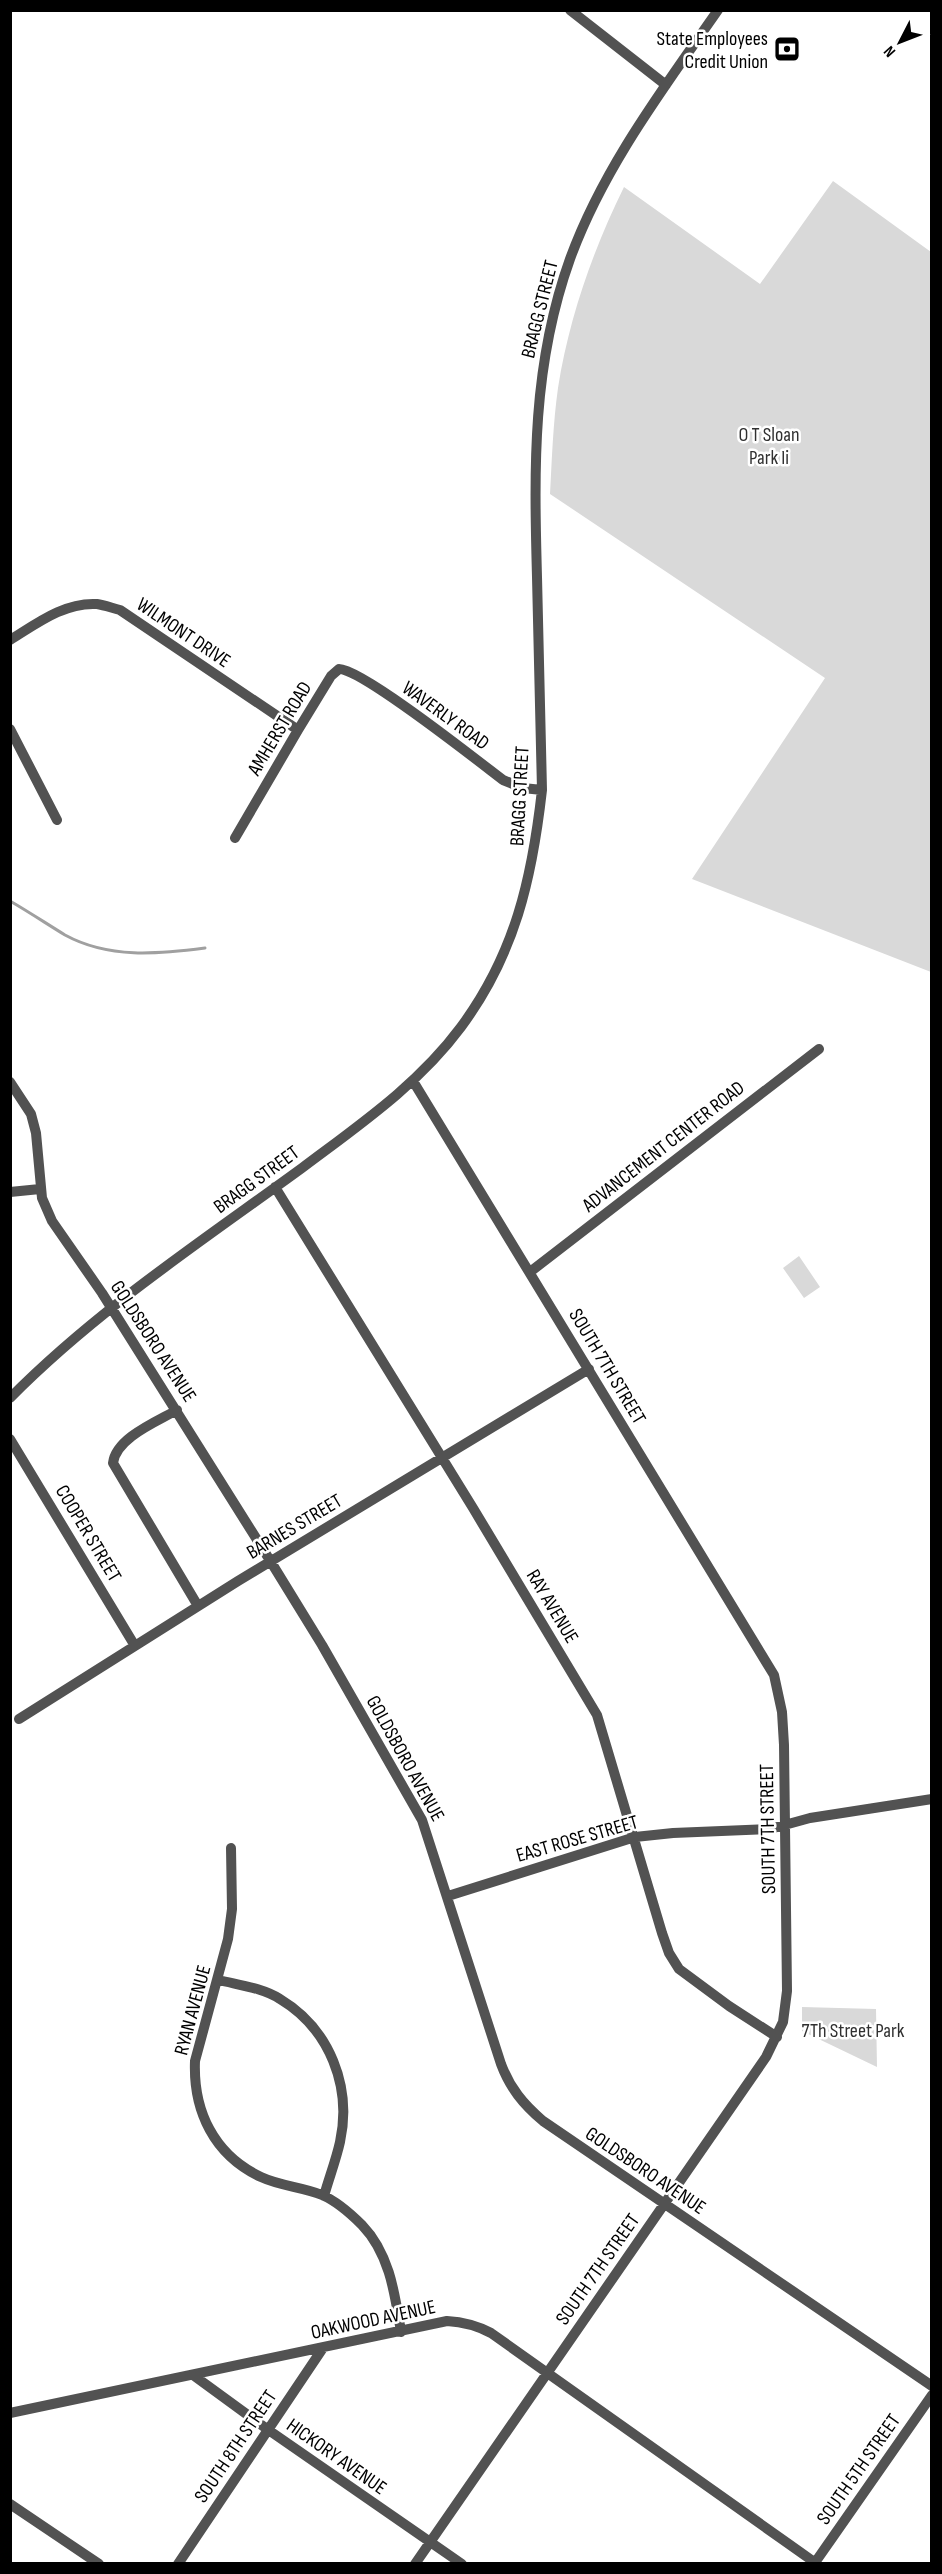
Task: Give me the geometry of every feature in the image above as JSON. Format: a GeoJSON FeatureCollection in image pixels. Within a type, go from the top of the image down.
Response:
{"type":"FeatureCollection","features":[{"type":"Feature","properties":{"kind":"street"},"geometry":{"type":"LineString","coordinates":[[570,10],[666,85]]}},
{"type":"Feature","properties":{"kind":"street","name":"BRAGG STREET"},"geometry":{"type":"LineString","coordinates":[[10,1398],[65,1346],[111,1308],[389,1102],[413,1081],[462,1026],[499,964],[516,926],[525,897],[536,848],[542,790],[535,467],[536,427],[547,345],[570,259],[591,210],[622,152],[718,10]]}},
{"type":"Feature","properties":{"kind":"street","name":"WILMONT DRIVE"},"geometry":{"type":"LineString","coordinates":[[10,640],[49,616],[75,606],[98,604],[120,610],[298,730]]}},
{"type":"Feature","properties":{"kind":"street","name":"WAVERLY ROAD"},"geometry":{"type":"LineString","coordinates":[[332,676],[339,669],[352,672],[453,742],[503,780],[523,788],[542,790]]}},
{"type":"Feature","properties":{"kind":"street","name":"AMHERST ROAD"},"geometry":{"type":"LineString","coordinates":[[236,838],[332,676]]}},
{"type":"Feature","properties":{"kind":"street"},"geometry":{"type":"LineString","coordinates":[[10,729],[57,820]]}},
{"type":"Feature","properties":{"kind":"street","name":"ADVANCEMENT CENTER ROAD"},"geometry":{"type":"LineString","coordinates":[[530,1272],[819,1048]]}},
{"type":"Feature","properties":{"kind":"street","name":"SOUTH 7TH STREET"},"geometry":{"type":"LineString","coordinates":[[413,1081],[774,1675],[782,1712],[787,1991],[783,2022],[766,2056],[415,2564]]}},
{"type":"Feature","properties":{"kind":"street","name":"GOLDSBORO AVENUE"},"geometry":{"type":"LineString","coordinates":[[10,1082],[23,1099],[33,1124],[40,1189],[52,1221],[177,1410],[271,1562],[422,1820],[501,2064],[514,2092],[543,2121],[932,2386]]}},
{"type":"Feature","properties":{"kind":"street","name":"RAY AVENUE"},"geometry":{"type":"LineString","coordinates":[[275,1187],[597,1715],[662,1932],[674,1962],[679,1969],[729,2006],[777,2037]]}},
{"type":"Feature","properties":{"kind":"street"},"geometry":{"type":"LineString","coordinates":[[10,1192],[40,1189]]}},
{"type":"Feature","properties":{"kind":"street","name":"BARNES STREET"},"geometry":{"type":"LineString","coordinates":[[19,1719],[198,1606],[589,1369]]}},
{"type":"Feature","properties":{"kind":"street"},"geometry":{"type":"LineString","coordinates":[[177,1410],[124,1442],[114,1454],[113,1463],[198,1606]]}},
{"type":"Feature","properties":{"kind":"street","name":"COOPER STREET"},"geometry":{"type":"LineString","coordinates":[[10,1439],[135,1646]]}},
{"type":"Feature","properties":{"kind":"street","name":"EAST ROSE STREET"},"geometry":{"type":"LineString","coordinates":[[448,1896],[635,1837],[770,1829],[810,1818],[932,1799]]}},
{"type":"Feature","properties":{"kind":"street","name":"RYAN AVENUE"},"geometry":{"type":"LineString","coordinates":[[231,1848],[232,1909],[228,1939],[219,1980],[195,2061],[194,2082],[199,2107],[217,2143],[229,2156],[261,2178],[324,2196],[363,2226],[376,2244],[388,2269],[395,2293],[401,2332]]}},
{"type":"Feature","properties":{"kind":"street"},"geometry":{"type":"LineString","coordinates":[[219,1980],[279,1998],[299,2012],[328,2048],[337,2067],[342,2091],[343,2116],[340,2142],[324,2196]]}},
{"type":"Feature","properties":{"kind":"street","name":"OAKWOOD AVENUE"},"geometry":{"type":"LineString","coordinates":[[10,2413],[447,2321],[475,2325],[547,2373],[815,2563]]}},
{"type":"Feature","properties":{"kind":"street","name":"SOUTH 8TH STREET"},"geometry":{"type":"LineString","coordinates":[[178,2564],[323,2348]]}},
{"type":"Feature","properties":{"kind":"street","name":"HICKORY AVENUE"},"geometry":{"type":"LineString","coordinates":[[193,2375],[462,2564]]}},
{"type":"Feature","properties":{"kind":"street","name":"SOUTH 5TH STREET"},"geometry":{"type":"LineString","coordinates":[[815,2563],[932,2395]]}},
{"type":"Feature","properties":{"kind":"street"},"geometry":{"type":"LineString","coordinates":[[10,2504],[99,2564]]}},
{"type":"Feature","properties":{"kind":"green space","name":"O T Sloan Park Ii"},"geometry":{"type":"Polygon","coordinates":[[[833,181],[931,252],[931,972],[692,879],[825,678],[550,494],[556,401],[569,336],[592,260],[624,187],[760,284],[833,181]]]}},
{"type":"Feature","properties":{"kind":"green space"},"geometry":{"type":"Polygon","coordinates":[[[799,1256],[820,1287],[804,1298],[783,1268],[799,1256]]]}},
{"type":"Feature","properties":{"kind":"green space","name":"7Th Street Park"},"geometry":{"type":"Polygon","coordinates":[[[802,2007],[876,2009],[877,2067],[802,2031],[802,2007]]]}},
{"type":"Feature","properties":{"kind":"waterway"},"geometry":{"type":"LineString","coordinates":[[10,901],[65,935],[99,948],[134,953],[205,948]]}},
{"type":"Feature","properties":{"kind":"place","name":"State Employees Credit Union"},"geometry":{"type":"Point","coordinates":[787,49]}}]}
